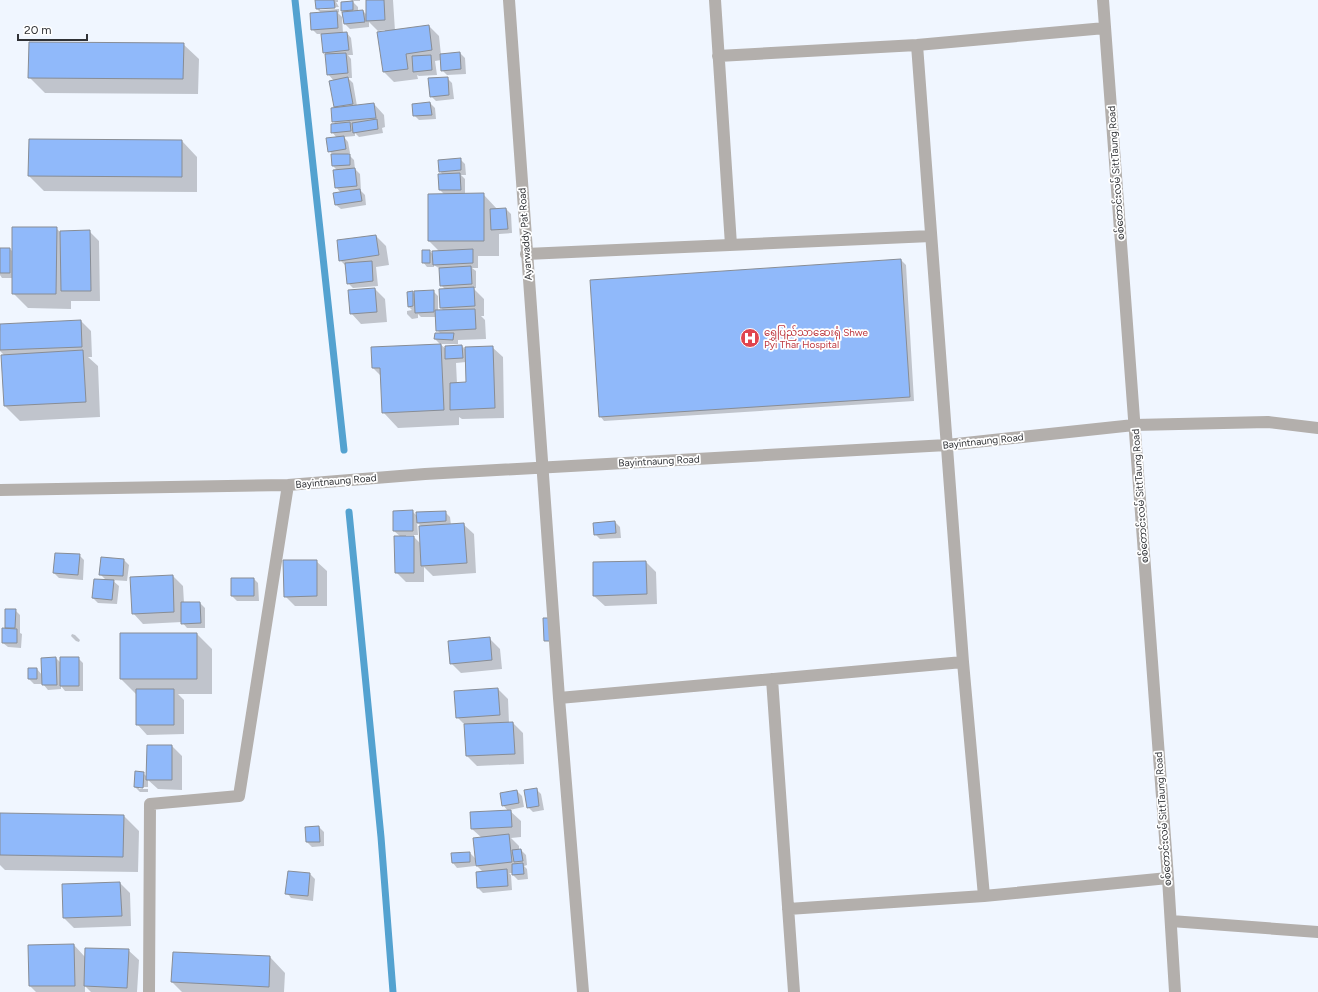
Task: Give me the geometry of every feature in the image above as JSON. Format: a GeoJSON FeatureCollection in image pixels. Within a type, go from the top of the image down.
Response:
{"type":"FeatureCollection","features":[{"type":"Feature","properties":{"kind":"street","name":"Ayarwaddy Pat Road"},"geometry":{"type":"LineString","coordinates":[[509,0],[526,254],[582,992]]}},
{"type":"Feature","properties":{"kind":"street"},"geometry":{"type":"LineString","coordinates":[[715,0],[731,245]]}},
{"type":"Feature","properties":{"kind":"street","name":"စစ်တောင်းလမ် SittTaung Road"},"geometry":{"type":"LineString","coordinates":[[1103,0],[1168,878],[1175,992]]}},
{"type":"Feature","properties":{"kind":"street"},"geometry":{"type":"LineString","coordinates":[[718,56],[917,44],[1105,28]]}},
{"type":"Feature","properties":{"kind":"street"},"geometry":{"type":"LineString","coordinates":[[917,44],[963,662],[984,896]]}},
{"type":"Feature","properties":{"kind":"street"},"geometry":{"type":"LineString","coordinates":[[526,254],[931,236]]}},
{"type":"Feature","properties":{"kind":"street","name":"Bayintnaung Road"},"geometry":{"type":"LineString","coordinates":[[0,490],[288,485],[425,474],[946,445],[1134,425],[1268,422],[1318,428]]}},
{"type":"Feature","properties":{"kind":"street"},"geometry":{"type":"LineString","coordinates":[[149,992],[150,804],[239,796],[288,485]]}},
{"type":"Feature","properties":{"kind":"street"},"geometry":{"type":"LineString","coordinates":[[559,698],[963,662]]}},
{"type":"Feature","properties":{"kind":"street"},"geometry":{"type":"LineString","coordinates":[[772,679],[794,992]]}},
{"type":"Feature","properties":{"kind":"street"},"geometry":{"type":"LineString","coordinates":[[788,909],[984,896],[1168,878]]}},
{"type":"Feature","properties":{"kind":"street"},"geometry":{"type":"LineString","coordinates":[[1170,921],[1318,932]]}},
{"type":"Feature","properties":{"kind":"building"},"geometry":{"type":"Polygon","coordinates":[[[315,0],[334,0],[335,8],[316,9],[315,0]]]}},
{"type":"Feature","properties":{"kind":"building"},"geometry":{"type":"Polygon","coordinates":[[[366,0],[384,0],[385,20],[366,21],[366,0]]]}},
{"type":"Feature","properties":{"kind":"building"},"geometry":{"type":"Polygon","coordinates":[[[353,1],[353,10],[341,11],[341,2],[353,1]]]}},
{"type":"Feature","properties":{"kind":"building"},"geometry":{"type":"Polygon","coordinates":[[[363,10],[365,22],[344,24],[342,12],[363,10]]]}},
{"type":"Feature","properties":{"kind":"building"},"geometry":{"type":"Polygon","coordinates":[[[337,11],[338,28],[311,30],[310,13],[337,11]]]}},
{"type":"Feature","properties":{"kind":"building"},"geometry":{"type":"Polygon","coordinates":[[[429,25],[432,50],[406,54],[408,69],[383,72],[377,32],[429,25]]]}},
{"type":"Feature","properties":{"kind":"building"},"geometry":{"type":"Polygon","coordinates":[[[347,32],[349,50],[323,53],[321,34],[347,32]]]}},
{"type":"Feature","properties":{"kind":"building"},"geometry":{"type":"Polygon","coordinates":[[[29,42],[184,43],[183,79],[28,78],[29,42]]]}},
{"type":"Feature","properties":{"kind":"building"},"geometry":{"type":"Polygon","coordinates":[[[460,52],[461,69],[441,71],[440,54],[460,52]]]}},
{"type":"Feature","properties":{"kind":"building"},"geometry":{"type":"Polygon","coordinates":[[[346,53],[348,73],[327,75],[325,54],[346,53]]]}},
{"type":"Feature","properties":{"kind":"building"},"geometry":{"type":"Polygon","coordinates":[[[431,55],[432,70],[413,72],[412,56],[431,55]]]}},
{"type":"Feature","properties":{"kind":"building"},"geometry":{"type":"Polygon","coordinates":[[[348,77],[353,104],[334,107],[329,81],[348,77]]]}},
{"type":"Feature","properties":{"kind":"building"},"geometry":{"type":"Polygon","coordinates":[[[448,77],[449,95],[430,97],[428,78],[448,77]]]}},
{"type":"Feature","properties":{"kind":"building"},"geometry":{"type":"Polygon","coordinates":[[[430,102],[432,115],[413,116],[412,104],[430,102]]]}},
{"type":"Feature","properties":{"kind":"building"},"geometry":{"type":"Polygon","coordinates":[[[374,103],[376,118],[332,122],[331,108],[374,103]]]}},
{"type":"Feature","properties":{"kind":"building"},"geometry":{"type":"Polygon","coordinates":[[[377,119],[378,129],[353,133],[352,123],[377,119]]]}},
{"type":"Feature","properties":{"kind":"building"},"geometry":{"type":"Polygon","coordinates":[[[350,122],[351,131],[331,133],[331,124],[350,122]]]}},
{"type":"Feature","properties":{"kind":"building"},"geometry":{"type":"Polygon","coordinates":[[[344,136],[346,149],[328,152],[326,138],[344,136]]]}},
{"type":"Feature","properties":{"kind":"building"},"geometry":{"type":"Polygon","coordinates":[[[29,139],[182,140],[182,177],[28,176],[29,139]]]}},
{"type":"Feature","properties":{"kind":"building"},"geometry":{"type":"Polygon","coordinates":[[[331,154],[350,154],[350,165],[332,166],[331,154]]]}},
{"type":"Feature","properties":{"kind":"building"},"geometry":{"type":"Polygon","coordinates":[[[461,158],[461,170],[439,172],[438,160],[461,158]]]}},
{"type":"Feature","properties":{"kind":"building"},"geometry":{"type":"Polygon","coordinates":[[[355,168],[357,186],[335,188],[333,170],[355,168]]]}},
{"type":"Feature","properties":{"kind":"building"},"geometry":{"type":"Polygon","coordinates":[[[460,173],[461,190],[439,190],[438,174],[460,173]]]}},
{"type":"Feature","properties":{"kind":"building"},"geometry":{"type":"Polygon","coordinates":[[[360,189],[362,201],[335,205],[333,193],[360,189]]]}},
{"type":"Feature","properties":{"kind":"building"},"geometry":{"type":"Polygon","coordinates":[[[484,193],[484,241],[428,241],[428,194],[484,193]]]}},
{"type":"Feature","properties":{"kind":"building"},"geometry":{"type":"Polygon","coordinates":[[[506,208],[508,229],[491,230],[490,209],[506,208]]]}},
{"type":"Feature","properties":{"kind":"building"},"geometry":{"type":"Polygon","coordinates":[[[12,227],[57,227],[56,294],[12,294],[12,227]]]}},
{"type":"Feature","properties":{"kind":"building"},"geometry":{"type":"Polygon","coordinates":[[[90,230],[91,291],[61,291],[60,231],[90,230]]]}},
{"type":"Feature","properties":{"kind":"building"},"geometry":{"type":"Polygon","coordinates":[[[376,235],[379,255],[339,261],[337,240],[376,235]]]}},
{"type":"Feature","properties":{"kind":"building"},"geometry":{"type":"Polygon","coordinates":[[[0,248],[10,248],[10,273],[0,273],[0,248]]]}},
{"type":"Feature","properties":{"kind":"building"},"geometry":{"type":"Polygon","coordinates":[[[473,249],[473,263],[433,265],[432,251],[473,249]]]}},
{"type":"Feature","properties":{"kind":"building"},"geometry":{"type":"Polygon","coordinates":[[[422,250],[430,250],[430,263],[422,263],[422,250]]]}},
{"type":"Feature","properties":{"kind":"building","name":"ရွှေပြည်သာဆေးရုံ Shwe Pyi Thar Hospital"},"geometry":{"type":"Polygon","coordinates":[[[901,259],[910,397],[599,417],[590,280],[901,259]]]}},
{"type":"Feature","properties":{"kind":"building"},"geometry":{"type":"Polygon","coordinates":[[[372,261],[373,281],[347,284],[345,263],[372,261]]]}},
{"type":"Feature","properties":{"kind":"building"},"geometry":{"type":"Polygon","coordinates":[[[471,266],[472,284],[440,286],[439,268],[471,266]]]}},
{"type":"Feature","properties":{"kind":"building"},"geometry":{"type":"Polygon","coordinates":[[[474,287],[475,306],[440,308],[439,289],[474,287]]]}},
{"type":"Feature","properties":{"kind":"building"},"geometry":{"type":"Polygon","coordinates":[[[375,288],[377,312],[350,314],[348,290],[375,288]]]}},
{"type":"Feature","properties":{"kind":"building"},"geometry":{"type":"Polygon","coordinates":[[[434,290],[434,312],[415,313],[414,291],[434,290]]]}},
{"type":"Feature","properties":{"kind":"building"},"geometry":{"type":"Polygon","coordinates":[[[413,291],[413,306],[408,307],[407,292],[413,291]]]}},
{"type":"Feature","properties":{"kind":"building"},"geometry":{"type":"Polygon","coordinates":[[[475,309],[476,329],[436,331],[435,310],[475,309]]]}},
{"type":"Feature","properties":{"kind":"building"},"geometry":{"type":"Polygon","coordinates":[[[81,320],[82,347],[0,350],[0,324],[81,320]]]}},
{"type":"Feature","properties":{"kind":"building"},"geometry":{"type":"Polygon","coordinates":[[[435,333],[454,333],[453,340],[434,339],[435,333]]]}},
{"type":"Feature","properties":{"kind":"building"},"geometry":{"type":"Polygon","coordinates":[[[441,344],[444,410],[382,413],[380,368],[372,368],[371,347],[441,344]]]}},
{"type":"Feature","properties":{"kind":"building"},"geometry":{"type":"Polygon","coordinates":[[[462,345],[463,358],[445,359],[445,346],[462,345]]]}},
{"type":"Feature","properties":{"kind":"building"},"geometry":{"type":"Polygon","coordinates":[[[493,346],[495,408],[450,410],[450,383],[466,382],[465,347],[493,346]]]}},
{"type":"Feature","properties":{"kind":"building"},"geometry":{"type":"Polygon","coordinates":[[[83,350],[86,402],[4,406],[1,355],[83,350]]]}},
{"type":"Feature","properties":{"kind":"building"},"geometry":{"type":"Polygon","coordinates":[[[413,510],[413,531],[393,531],[393,511],[413,510]]]}},
{"type":"Feature","properties":{"kind":"building"},"geometry":{"type":"Polygon","coordinates":[[[446,511],[446,521],[417,523],[416,512],[446,511]]]}},
{"type":"Feature","properties":{"kind":"building"},"geometry":{"type":"Polygon","coordinates":[[[615,521],[616,533],[594,535],[593,523],[615,521]]]}},
{"type":"Feature","properties":{"kind":"building"},"geometry":{"type":"Polygon","coordinates":[[[464,523],[467,563],[421,566],[419,526],[464,523]]]}},
{"type":"Feature","properties":{"kind":"building"},"geometry":{"type":"Polygon","coordinates":[[[394,536],[414,536],[414,573],[395,573],[394,536]]]}},
{"type":"Feature","properties":{"kind":"building"},"geometry":{"type":"Polygon","coordinates":[[[55,553],[80,554],[78,575],[53,573],[55,553]]]}},
{"type":"Feature","properties":{"kind":"building"},"geometry":{"type":"Polygon","coordinates":[[[101,557],[124,559],[123,576],[99,575],[101,557]]]}},
{"type":"Feature","properties":{"kind":"building"},"geometry":{"type":"Polygon","coordinates":[[[283,560],[317,560],[317,596],[284,597],[283,560]]]}},
{"type":"Feature","properties":{"kind":"building"},"geometry":{"type":"Polygon","coordinates":[[[646,561],[647,594],[593,596],[593,562],[646,561]]]}},
{"type":"Feature","properties":{"kind":"building"},"geometry":{"type":"Polygon","coordinates":[[[173,575],[174,612],[132,614],[130,577],[173,575]]]}},
{"type":"Feature","properties":{"kind":"building"},"geometry":{"type":"Polygon","coordinates":[[[231,578],[254,578],[254,596],[231,596],[231,578]]]}},
{"type":"Feature","properties":{"kind":"building"},"geometry":{"type":"Polygon","coordinates":[[[94,579],[114,580],[112,600],[92,598],[94,579]]]}},
{"type":"Feature","properties":{"kind":"building"},"geometry":{"type":"Polygon","coordinates":[[[181,602],[200,602],[201,623],[181,624],[181,602]]]}},
{"type":"Feature","properties":{"kind":"building"},"geometry":{"type":"Polygon","coordinates":[[[5,609],[16,609],[15,628],[5,628],[5,609]]]}},
{"type":"Feature","properties":{"kind":"building"},"geometry":{"type":"Polygon","coordinates":[[[543,618],[549,618],[550,641],[544,641],[543,618]]]}},
{"type":"Feature","properties":{"kind":"building"},"geometry":{"type":"Polygon","coordinates":[[[2,628],[17,629],[17,643],[2,643],[2,628]]]}},
{"type":"Feature","properties":{"kind":"building"},"geometry":{"type":"Polygon","coordinates":[[[120,633],[197,633],[197,679],[120,679],[120,633]]]}},
{"type":"Feature","properties":{"kind":"building"},"geometry":{"type":"Polygon","coordinates":[[[490,637],[492,660],[450,664],[448,641],[490,637]]]}},
{"type":"Feature","properties":{"kind":"building"},"geometry":{"type":"Polygon","coordinates":[[[56,657],[57,685],[42,685],[41,658],[56,657]]]}},
{"type":"Feature","properties":{"kind":"building"},"geometry":{"type":"Polygon","coordinates":[[[60,657],[79,657],[79,686],[60,686],[60,657]]]}},
{"type":"Feature","properties":{"kind":"building"},"geometry":{"type":"Polygon","coordinates":[[[28,668],[37,668],[37,679],[28,679],[28,668]]]}},
{"type":"Feature","properties":{"kind":"building"},"geometry":{"type":"Polygon","coordinates":[[[498,688],[500,715],[456,718],[454,691],[498,688]]]}},
{"type":"Feature","properties":{"kind":"building"},"geometry":{"type":"Polygon","coordinates":[[[136,689],[174,689],[174,725],[136,725],[136,689]]]}},
{"type":"Feature","properties":{"kind":"building"},"geometry":{"type":"Polygon","coordinates":[[[513,722],[515,754],[466,756],[464,724],[513,722]]]}},
{"type":"Feature","properties":{"kind":"building"},"geometry":{"type":"Polygon","coordinates":[[[147,745],[172,745],[172,780],[146,780],[147,745]]]}},
{"type":"Feature","properties":{"kind":"building"},"geometry":{"type":"Polygon","coordinates":[[[135,771],[144,772],[143,788],[134,787],[135,771]]]}},
{"type":"Feature","properties":{"kind":"building"},"geometry":{"type":"Polygon","coordinates":[[[537,788],[539,806],[527,808],[524,790],[537,788]]]}},
{"type":"Feature","properties":{"kind":"building"},"geometry":{"type":"Polygon","coordinates":[[[517,790],[519,803],[502,806],[500,793],[517,790]]]}},
{"type":"Feature","properties":{"kind":"building"},"geometry":{"type":"Polygon","coordinates":[[[511,810],[512,827],[471,829],[470,812],[511,810]]]}},
{"type":"Feature","properties":{"kind":"building"},"geometry":{"type":"Polygon","coordinates":[[[0,813],[124,815],[123,857],[0,855],[0,813]]]}},
{"type":"Feature","properties":{"kind":"building"},"geometry":{"type":"Polygon","coordinates":[[[319,826],[320,842],[306,842],[305,827],[319,826]]]}},
{"type":"Feature","properties":{"kind":"building"},"geometry":{"type":"Polygon","coordinates":[[[509,834],[512,862],[476,866],[473,838],[509,834]]]}},
{"type":"Feature","properties":{"kind":"building"},"geometry":{"type":"Polygon","coordinates":[[[521,849],[523,861],[514,862],[512,850],[521,849]]]}},
{"type":"Feature","properties":{"kind":"building"},"geometry":{"type":"Polygon","coordinates":[[[470,852],[470,862],[452,863],[451,853],[470,852]]]}},
{"type":"Feature","properties":{"kind":"building"},"geometry":{"type":"Polygon","coordinates":[[[523,863],[524,874],[512,875],[512,864],[523,863]]]}},
{"type":"Feature","properties":{"kind":"building"},"geometry":{"type":"Polygon","coordinates":[[[507,869],[508,886],[477,888],[476,872],[507,869]]]}},
{"type":"Feature","properties":{"kind":"building"},"geometry":{"type":"Polygon","coordinates":[[[288,871],[310,873],[308,896],[285,894],[288,871]]]}},
{"type":"Feature","properties":{"kind":"building"},"geometry":{"type":"Polygon","coordinates":[[[120,882],[122,916],[63,918],[62,884],[120,882]]]}},
{"type":"Feature","properties":{"kind":"building"},"geometry":{"type":"Polygon","coordinates":[[[74,944],[75,986],[29,986],[28,945],[74,944]]]}},
{"type":"Feature","properties":{"kind":"building"},"geometry":{"type":"Polygon","coordinates":[[[85,948],[129,949],[127,988],[84,986],[85,948]]]}},
{"type":"Feature","properties":{"kind":"building"},"geometry":{"type":"Polygon","coordinates":[[[173,952],[270,956],[269,987],[171,982],[173,952]]]}},
{"type":"Feature","properties":{"kind":"waterway"},"geometry":{"type":"LineString","coordinates":[[295,0],[344,450]]}},
{"type":"Feature","properties":{"kind":"waterway"},"geometry":{"type":"LineString","coordinates":[[349,512],[381,837],[393,992]]}},
{"type":"Feature","properties":{"kind":"place","name":"ရွှေပြည်သာဆေးရုံ Shwe Pyi Thar Hospital"},"geometry":{"type":"Point","coordinates":[750,338]}}]}
